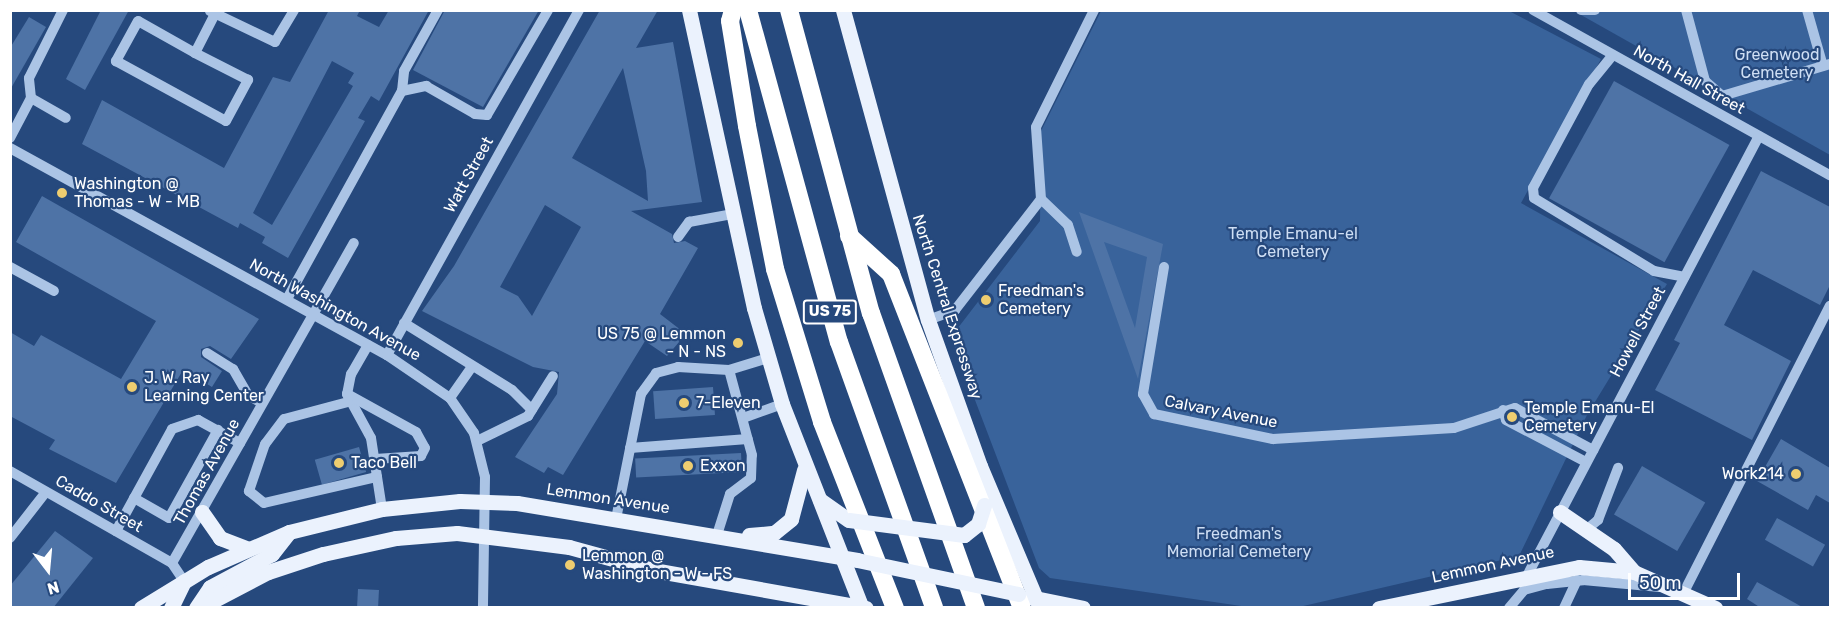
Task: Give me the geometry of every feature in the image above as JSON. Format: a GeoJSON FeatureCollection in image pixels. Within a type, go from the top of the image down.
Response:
{"type":"FeatureCollection","features":[{"type":"Feature","properties":{"kind":"highway"},"geometry":{"type":"LineString","coordinates":[[733,10],[730,21],[745,115],[776,269],[822,422],[895,608]]}},
{"type":"Feature","properties":{"kind":"highway","name":"US 75"},"geometry":{"type":"LineString","coordinates":[[748,10],[839,342],[934,608]]}},
{"type":"Feature","properties":{"kind":"highway","name":"US 75"},"geometry":{"type":"LineString","coordinates":[[789,10],[848,234],[906,418],[976,608]]}},
{"type":"Feature","properties":{"kind":"highway"},"geometry":{"type":"LineString","coordinates":[[848,234],[891,274],[1029,602]]}},
{"type":"Feature","properties":{"kind":"main road"},"geometry":{"type":"LineString","coordinates":[[689,10],[733,214],[768,358],[805,467],[863,607]]}},
{"type":"Feature","properties":{"kind":"main road","name":"North Central Expressway"},"geometry":{"type":"LineString","coordinates":[[843,10],[928,321],[1029,602]]}},
{"type":"Feature","properties":{"kind":"main road"},"geometry":{"type":"LineString","coordinates":[[817,498],[849,520],[964,535],[978,524],[984,505],[980,466]]}},
{"type":"Feature","properties":{"kind":"main road"},"geometry":{"type":"LineString","coordinates":[[721,536],[783,527],[799,506],[805,467]]}},
{"type":"Feature","properties":{"kind":"main road","name":"Lemmon Avenue"},"geometry":{"type":"LineString","coordinates":[[141,608],[184,581],[248,549],[289,532],[382,509],[486,501],[616,519],[842,556],[1029,602],[1083,608]]}},
{"type":"Feature","properties":{"kind":"main road"},"geometry":{"type":"LineString","coordinates":[[202,512],[220,538],[248,549]]}},
{"type":"Feature","properties":{"kind":"main road"},"geometry":{"type":"LineString","coordinates":[[1560,512],[1614,549],[1634,572]]}},
{"type":"Feature","properties":{"kind":"main road"},"geometry":{"type":"LineString","coordinates":[[198,608],[210,586],[272,554],[289,532]]}},
{"type":"Feature","properties":{"kind":"main road"},"geometry":{"type":"LineString","coordinates":[[198,608],[268,572],[323,554],[396,538],[485,535],[863,607]]}},
{"type":"Feature","properties":{"kind":"main road","name":"Lemmon Avenue"},"geometry":{"type":"LineString","coordinates":[[1379,608],[1528,574],[1580,567],[1634,572],[1682,589],[1715,608]]}},
{"type":"Feature","properties":{"kind":"main road"},"geometry":{"type":"LineString","coordinates":[[171,608],[184,581]]}},
{"type":"Feature","properties":{"kind":"street"},"geometry":{"type":"LineString","coordinates":[[10,138],[31,98],[29,78],[63,10]]}},
{"type":"Feature","properties":{"kind":"street"},"geometry":{"type":"LineString","coordinates":[[195,53],[214,12],[275,42],[294,10]]}},
{"type":"Feature","properties":{"kind":"street"},"geometry":{"type":"LineString","coordinates":[[287,299],[402,91],[405,71],[438,10]]}},
{"type":"Feature","properties":{"kind":"street"},"geometry":{"type":"LineString","coordinates":[[402,91],[426,86],[475,114],[487,115],[548,10]]}},
{"type":"Feature","properties":{"kind":"street","name":"Watt Street"},"geometry":{"type":"LineString","coordinates":[[387,355],[579,10]]}},
{"type":"Feature","properties":{"kind":"street"},"geometry":{"type":"LineString","coordinates":[[928,321],[955,310],[1041,199],[1036,127],[1094,10]]}},
{"type":"Feature","properties":{"kind":"street","name":"North Hall Street"},"geometry":{"type":"LineString","coordinates":[[1533,10],[1612,56],[1830,175]]}},
{"type":"Feature","properties":{"kind":"street"},"geometry":{"type":"LineString","coordinates":[[1581,10],[1595,10]]}},
{"type":"Feature","properties":{"kind":"street"},"geometry":{"type":"LineString","coordinates":[[1686,10],[1705,81],[1722,96],[1827,65],[1807,10]]}},
{"type":"Feature","properties":{"kind":"street"},"geometry":{"type":"LineString","coordinates":[[138,21],[195,53],[248,80],[225,121],[116,61],[138,21]]}},
{"type":"Feature","properties":{"kind":"street"},"geometry":{"type":"LineString","coordinates":[[1612,56],[1566,127],[1533,188],[1536,203],[1654,270],[1684,278]]}},
{"type":"Feature","properties":{"kind":"street"},"geometry":{"type":"LineString","coordinates":[[31,98],[66,118]]}},
{"type":"Feature","properties":{"kind":"street","name":"Howell Street"},"geometry":{"type":"LineString","coordinates":[[1528,574],[1759,136]]}},
{"type":"Feature","properties":{"kind":"street","name":"North Washington Avenue"},"geometry":{"type":"LineString","coordinates":[[10,148],[387,355],[450,398],[477,441],[486,501],[483,608]]}},
{"type":"Feature","properties":{"kind":"street"},"geometry":{"type":"LineString","coordinates":[[1041,199],[1068,225],[1077,252]]}},
{"type":"Feature","properties":{"kind":"street"},"geometry":{"type":"LineString","coordinates":[[678,237],[689,222],[733,214]]}},
{"type":"Feature","properties":{"kind":"street","name":"Thomas Avenue"},"geometry":{"type":"LineString","coordinates":[[172,563],[354,243]]}},
{"type":"Feature","properties":{"kind":"street"},"geometry":{"type":"LineString","coordinates":[[10,267],[54,291]]}},
{"type":"Feature","properties":{"kind":"street","name":"Calvary Avenue"},"geometry":{"type":"LineString","coordinates":[[1164,267],[1143,394],[1154,414],[1273,440],[1454,428],[1503,410]]}},
{"type":"Feature","properties":{"kind":"street"},"geometry":{"type":"LineString","coordinates":[[1509,608],[1524,590],[1577,580],[1682,589],[1830,306]]}},
{"type":"Feature","properties":{"kind":"street"},"geometry":{"type":"LineString","coordinates":[[404,323],[472,366],[532,410]]}},
{"type":"Feature","properties":{"kind":"street"},"geometry":{"type":"LineString","coordinates":[[368,345],[351,374],[348,398],[369,430],[382,509]]}},
{"type":"Feature","properties":{"kind":"street"},"geometry":{"type":"LineString","coordinates":[[207,353],[233,369],[248,395],[262,403]]}},
{"type":"Feature","properties":{"kind":"street"},"geometry":{"type":"LineString","coordinates":[[616,519],[641,394],[656,373],[678,367],[729,370],[768,358]]}},
{"type":"Feature","properties":{"kind":"street"},"geometry":{"type":"LineString","coordinates":[[450,398],[472,366]]}},
{"type":"Feature","properties":{"kind":"street"},"geometry":{"type":"LineString","coordinates":[[721,536],[730,494],[751,478],[748,439],[729,370]]}},
{"type":"Feature","properties":{"kind":"street"},"geometry":{"type":"LineString","coordinates":[[477,441],[515,425],[532,410],[553,376]]}},
{"type":"Feature","properties":{"kind":"street"},"geometry":{"type":"LineString","coordinates":[[375,459],[421,456],[425,448],[416,432],[348,398],[284,419],[265,444],[249,491],[264,503],[377,477]]}},
{"type":"Feature","properties":{"kind":"street"},"geometry":{"type":"LineString","coordinates":[[742,418],[782,404]]}},
{"type":"Feature","properties":{"kind":"street"},"geometry":{"type":"LineString","coordinates":[[1586,462],[1506,420],[1503,410],[1515,408],[1593,450]]}},
{"type":"Feature","properties":{"kind":"street"},"geometry":{"type":"LineString","coordinates":[[116,531],[172,429],[198,420],[240,443]]}},
{"type":"Feature","properties":{"kind":"street"},"geometry":{"type":"LineString","coordinates":[[134,498],[169,518],[218,430]]}},
{"type":"Feature","properties":{"kind":"street"},"geometry":{"type":"LineString","coordinates":[[630,447],[748,439]]}},
{"type":"Feature","properties":{"kind":"street"},"geometry":{"type":"LineString","coordinates":[[1586,530],[1598,520],[1618,468]]}},
{"type":"Feature","properties":{"kind":"street","name":"Caddo Street"},"geometry":{"type":"LineString","coordinates":[[10,471],[172,563]]}},
{"type":"Feature","properties":{"kind":"street"},"geometry":{"type":"LineString","coordinates":[[10,538],[46,492]]}},
{"type":"Feature","properties":{"kind":"street"},"geometry":{"type":"LineString","coordinates":[[172,563],[184,581]]}},
{"type":"Feature","properties":{"kind":"street"},"geometry":{"type":"LineString","coordinates":[[1564,608],[1577,580]]}},
{"type":"Feature","properties":{"kind":"green space","name":"Temple Emanu-el Cemetery"},"geometry":{"type":"Polygon","coordinates":[[[1101,11],[1509,11],[1601,59],[1521,203],[1667,284],[1587,415],[1519,556],[1299,607],[1248,607],[1050,578],[1039,568],[951,337],[1040,221],[1041,131],[1101,11]]]}},
{"type":"Feature","properties":{"kind":"green space","name":"Greenwood Cemetery"},"geometry":{"type":"Polygon","coordinates":[[[1574,11],[1830,11],[1830,155],[1574,11]]]}},
{"type":"Feature","properties":{"kind":"building"},"geometry":{"type":"Polygon","coordinates":[[[101,10],[129,10],[85,90],[66,79],[101,10]]]}},
{"type":"Feature","properties":{"kind":"building"},"geometry":{"type":"Polygon","coordinates":[[[329,10],[360,10],[357,16],[379,27],[389,10],[429,10],[379,101],[371,96],[358,118],[365,121],[288,258],[262,243],[265,237],[240,223],[238,228],[82,144],[102,100],[224,168],[273,77],[290,82],[329,10]],[[332,61],[253,213],[272,225],[353,86],[348,83],[354,73],[332,61]]]}},
{"type":"Feature","properties":{"kind":"building"},"geometry":{"type":"Polygon","coordinates":[[[445,10],[539,10],[483,107],[413,70],[445,10]]]}},
{"type":"Feature","properties":{"kind":"building"},"geometry":{"type":"Polygon","coordinates":[[[600,10],[658,10],[636,48],[673,42],[702,202],[631,211],[672,234],[674,243],[685,241],[698,248],[660,314],[686,334],[667,356],[645,341],[563,475],[548,467],[544,473],[515,457],[557,394],[559,372],[533,367],[422,311],[454,266],[600,10]],[[623,68],[572,158],[648,201],[646,171],[623,68]],[[545,205],[500,287],[518,296],[532,316],[581,227],[545,205]]]}},
{"type":"Feature","properties":{"kind":"building"},"geometry":{"type":"Polygon","coordinates":[[[29,17],[46,27],[10,90],[10,48],[29,17]]]}},
{"type":"Feature","properties":{"kind":"building"},"geometry":{"type":"Polygon","coordinates":[[[1614,81],[1729,145],[1664,262],[1549,198],[1614,81]]]}},
{"type":"Feature","properties":{"kind":"building"},"geometry":{"type":"Polygon","coordinates":[[[1761,171],[1830,207],[1830,285],[1820,305],[1753,270],[1724,325],[1791,361],[1752,440],[1655,390],[1680,343],[1674,340],[1761,171]]]}},
{"type":"Feature","properties":{"kind":"building"},"geometry":{"type":"Polygon","coordinates":[[[42,196],[259,319],[231,359],[210,346],[201,349],[201,357],[222,371],[212,387],[183,370],[116,483],[49,449],[55,440],[10,416],[10,332],[34,346],[41,335],[121,379],[156,321],[16,242],[42,196]]]}},
{"type":"Feature","properties":{"kind":"building"},"geometry":{"type":"Polygon","coordinates":[[[1079,212],[1163,244],[1138,379],[1079,212]],[[1104,242],[1135,328],[1147,257],[1104,242]]]}},
{"type":"Feature","properties":{"kind":"building","name":"7-Eleven"},"geometry":{"type":"Polygon","coordinates":[[[713,387],[715,415],[655,419],[653,391],[713,387]]]}},
{"type":"Feature","properties":{"kind":"building","name":"Work214"},"geometry":{"type":"Polygon","coordinates":[[[1781,439],[1830,468],[1830,503],[1816,495],[1808,510],[1757,481],[1781,439]]]}},
{"type":"Feature","properties":{"kind":"building","name":"Taco Bell"},"geometry":{"type":"Polygon","coordinates":[[[359,447],[366,472],[322,485],[315,460],[359,447]]]}},
{"type":"Feature","properties":{"kind":"building","name":"Exxon"},"geometry":{"type":"Polygon","coordinates":[[[741,453],[742,472],[636,478],[635,459],[741,453]]]}},
{"type":"Feature","properties":{"kind":"building"},"geometry":{"type":"Polygon","coordinates":[[[1642,466],[1705,503],[1677,551],[1614,514],[1642,466]]]}},
{"type":"Feature","properties":{"kind":"building"},"geometry":{"type":"Polygon","coordinates":[[[1777,518],[1825,545],[1813,567],[1765,540],[1777,518]]]}},
{"type":"Feature","properties":{"kind":"building"},"geometry":{"type":"Polygon","coordinates":[[[55,531],[93,558],[53,608],[10,608],[10,586],[55,531]]]}},
{"type":"Feature","properties":{"kind":"building"},"geometry":{"type":"Polygon","coordinates":[[[1757,582],[1804,608],[1761,608],[1747,599],[1757,582]]]}},
{"type":"Feature","properties":{"kind":"building"},"geometry":{"type":"Polygon","coordinates":[[[358,589],[379,590],[378,608],[357,608],[358,589]]]}},
{"type":"Feature","properties":{"kind":"place","name":"Washington @ Thomas - W - MB"},"geometry":{"type":"Point","coordinates":[62,193]}},
{"type":"Feature","properties":{"kind":"place","name":"Freedman's Cemetery"},"geometry":{"type":"Point","coordinates":[986,300]}},
{"type":"Feature","properties":{"kind":"place","name":"US 75 @ Lemmon - N - NS"},"geometry":{"type":"Point","coordinates":[738,343]}},
{"type":"Feature","properties":{"kind":"place","name":"J. W. Ray Learning Center"},"geometry":{"type":"Point","coordinates":[132,387]}},
{"type":"Feature","properties":{"kind":"place","name":"7-Eleven"},"geometry":{"type":"Point","coordinates":[684,403]}},
{"type":"Feature","properties":{"kind":"place","name":"Temple Emanu-El Cemetery"},"geometry":{"type":"Point","coordinates":[1512,417]}},
{"type":"Feature","properties":{"kind":"place","name":"Taco Bell"},"geometry":{"type":"Point","coordinates":[339,463]}},
{"type":"Feature","properties":{"kind":"place","name":"Exxon"},"geometry":{"type":"Point","coordinates":[688,466]}},
{"type":"Feature","properties":{"kind":"place","name":"Work214"},"geometry":{"type":"Point","coordinates":[1796,474]}},
{"type":"Feature","properties":{"kind":"place","name":"Lemmon @ Washington - W - FS"},"geometry":{"type":"Point","coordinates":[570,565]}},
{"type":"Feature","properties":{"kind":"park label","name":"Freedman's Memorial Cemetery"},"geometry":{"type":"Point","coordinates":[1239,543]}}]}
